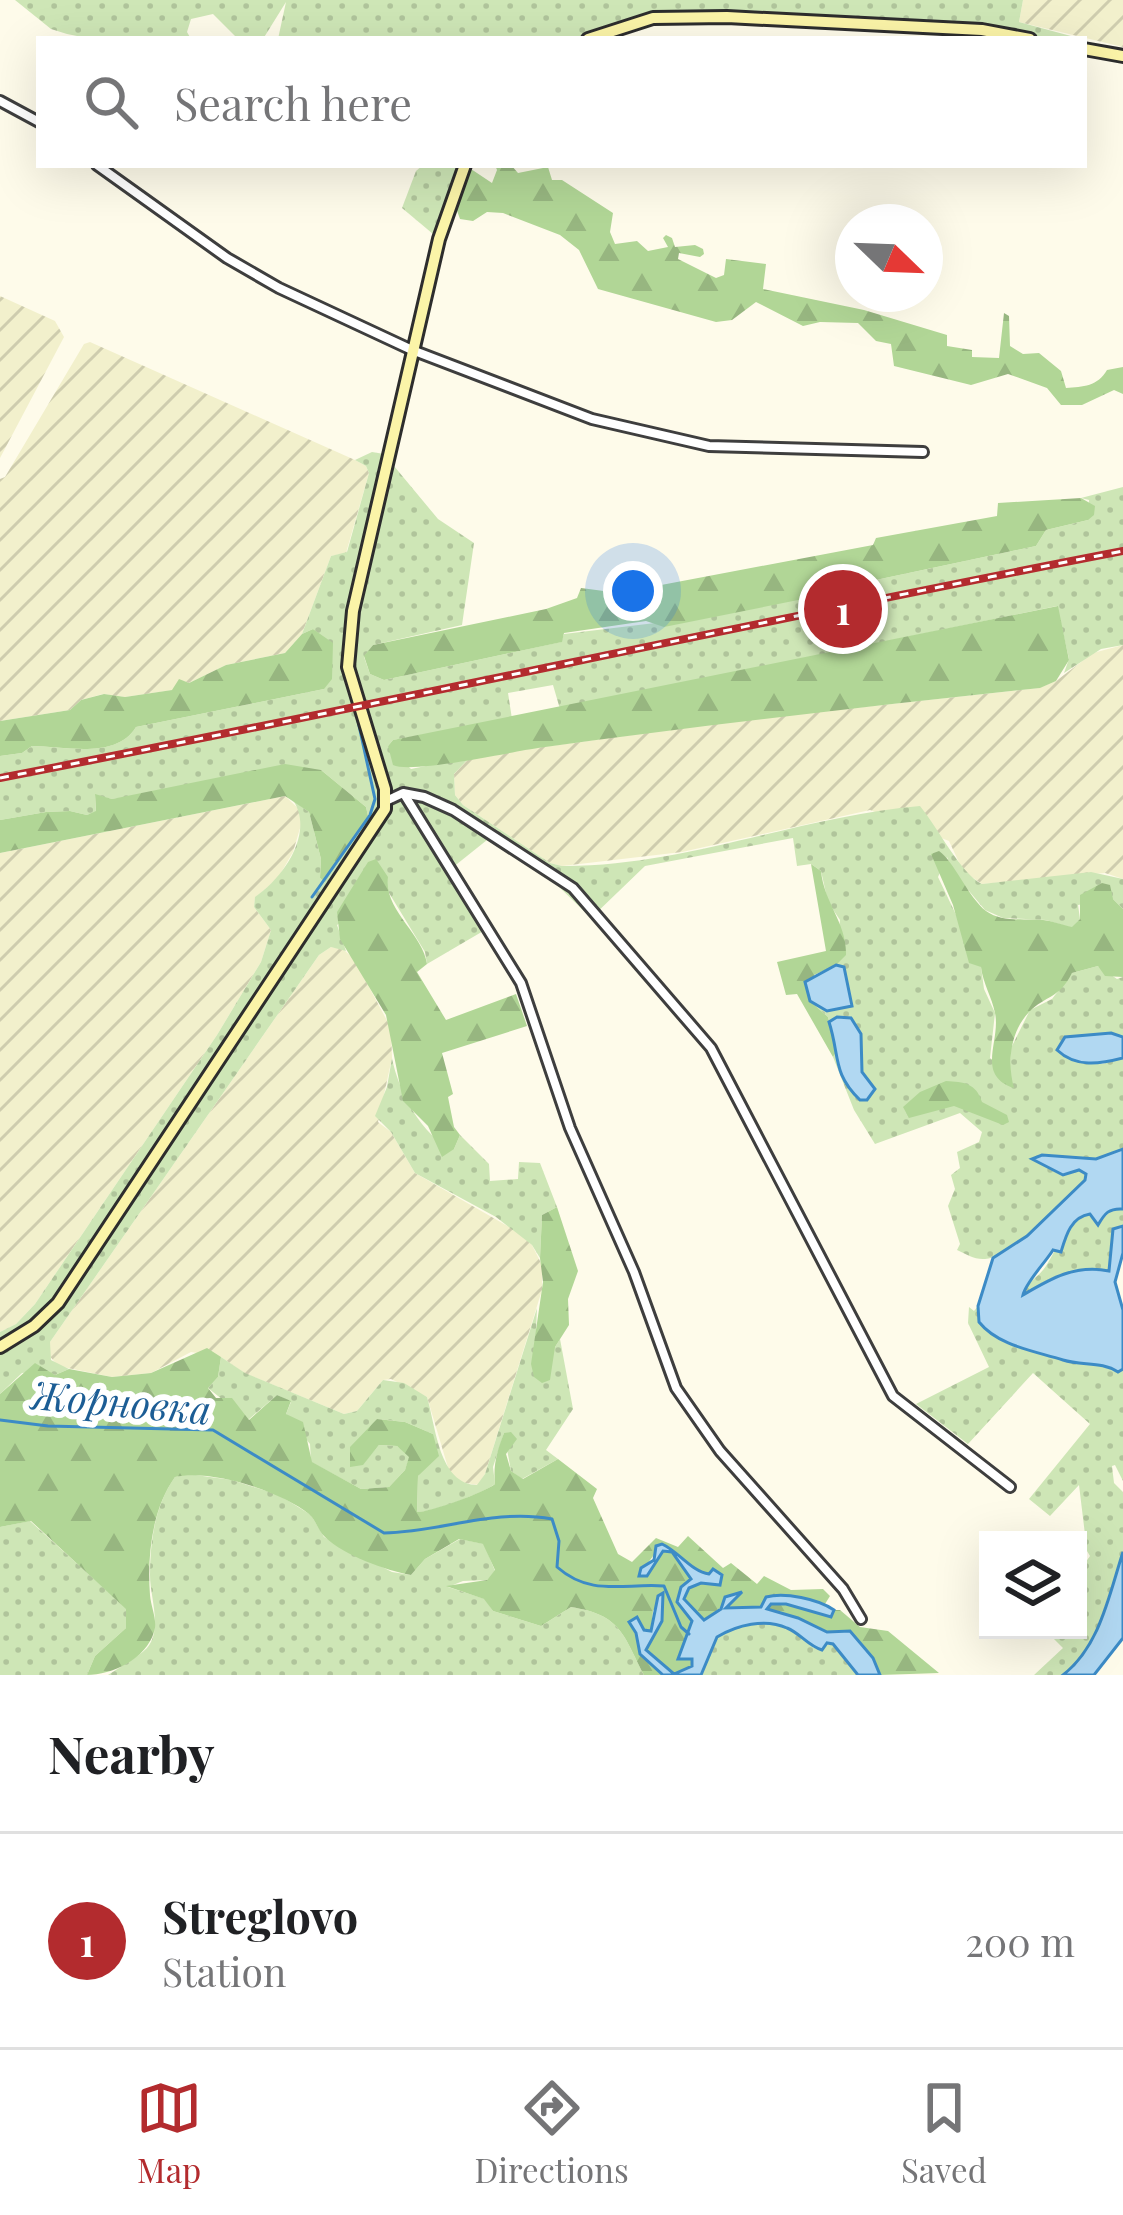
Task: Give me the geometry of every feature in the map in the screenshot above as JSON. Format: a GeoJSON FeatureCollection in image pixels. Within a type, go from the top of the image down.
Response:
{"type":"FeatureCollection","features":[{"type":"Feature","properties":{"kind":"street"},"geometry":{"type":"LineString","coordinates":[[597,36],[653,18],[727,17],[960,28],[1011,36]]}},
{"type":"Feature","properties":{"kind":"street"},"geometry":{"type":"LineString","coordinates":[[1087,50],[1123,56]]}},
{"type":"Feature","properties":{"kind":"street"},"geometry":{"type":"LineString","coordinates":[[0,101],[36,120]]}},
{"type":"Feature","properties":{"kind":"street"},"geometry":{"type":"LineString","coordinates":[[101,168],[244,268],[317,308],[592,419],[709,446],[922,452]]}},
{"type":"Feature","properties":{"kind":"street"},"geometry":{"type":"LineString","coordinates":[[0,1347],[34,1327],[58,1303],[378,823],[386,801],[348,668],[353,611],[439,239],[464,168]]}},
{"type":"Feature","properties":{"kind":"street"},"geometry":{"type":"LineString","coordinates":[[386,801],[403,793],[453,810],[573,888],[711,1048],[893,1396],[1010,1487]]}},
{"type":"Feature","properties":{"kind":"street"},"geometry":{"type":"LineString","coordinates":[[403,793],[521,983],[569,1128],[634,1272],[676,1388],[699,1425],[844,1589],[861,1619]]}},
{"type":"Feature","properties":{"kind":"shaded area"},"geometry":{"type":"Polygon","coordinates":[[[1023,0],[1123,0],[1123,47],[1087,36],[1019,22],[1023,0]]]}},
{"type":"Feature","properties":{"kind":"shaded area"},"geometry":{"type":"Polygon","coordinates":[[[0,296],[55,321],[64,337],[0,458],[0,296]]]}},
{"type":"Feature","properties":{"kind":"shaded area"},"geometry":{"type":"Polygon","coordinates":[[[90,342],[355,460],[369,473],[346,553],[331,556],[302,634],[285,653],[226,665],[189,683],[179,680],[173,690],[125,697],[103,694],[81,700],[70,710],[0,721],[0,479],[84,344],[90,342]]]}},
{"type":"Feature","properties":{"kind":"shaded area"},"geometry":{"type":"Polygon","coordinates":[[[1123,645],[1123,879],[1105,873],[982,884],[963,871],[949,841],[870,810],[682,852],[562,866],[550,863],[455,795],[454,774],[470,757],[734,721],[1039,688],[1093,653],[1123,645]]]}},
{"type":"Feature","properties":{"kind":"shaded area"},"geometry":{"type":"Polygon","coordinates":[[[285,796],[300,810],[301,825],[278,878],[255,898],[254,907],[271,930],[261,962],[35,1304],[16,1324],[0,1332],[0,853],[285,796]]]}},
{"type":"Feature","properties":{"kind":"shaded area"},"geometry":{"type":"Polygon","coordinates":[[[331,947],[342,948],[354,959],[391,1028],[392,1058],[378,1122],[391,1132],[415,1173],[518,1232],[532,1245],[542,1265],[542,1290],[478,1485],[460,1482],[449,1471],[427,1397],[391,1379],[383,1380],[357,1411],[344,1414],[244,1373],[221,1357],[191,1352],[151,1373],[112,1377],[58,1366],[48,1354],[50,1342],[319,955],[331,947]]]}},
{"type":"Feature","properties":{"kind":"green space"},"geometry":{"type":"Polygon","coordinates":[[[15,0],[1023,0],[1019,22],[1071,36],[653,18],[597,36],[279,36],[286,2],[265,36],[235,36],[213,14],[191,19],[189,36],[77,36],[51,29],[15,0]]]}},
{"type":"Feature","properties":{"kind":"green space"},"geometry":{"type":"Polygon","coordinates":[[[464,168],[439,239],[402,208],[416,171],[464,168]]]}},
{"type":"Feature","properties":{"kind":"green space"},"geometry":{"type":"Polygon","coordinates":[[[496,168],[514,168],[518,173],[548,168],[552,180],[562,180],[613,213],[610,232],[615,244],[637,241],[648,251],[668,247],[666,235],[675,247],[703,249],[700,257],[679,253],[678,259],[716,278],[724,275],[726,259],[766,264],[763,289],[835,304],[835,312],[871,312],[947,335],[947,346],[972,350],[972,357],[999,358],[1004,313],[1009,316],[1010,346],[1023,354],[1039,353],[1061,371],[1066,388],[1090,385],[1107,370],[1123,367],[1123,394],[1114,390],[1082,405],[1061,405],[1047,388],[1008,374],[971,385],[894,366],[891,344],[876,341],[858,323],[803,326],[756,302],[732,320],[716,322],[598,289],[579,250],[560,235],[503,213],[487,212],[473,221],[460,219],[456,208],[471,169],[492,183],[496,168]]]}},
{"type":"Feature","properties":{"kind":"green space"},"geometry":{"type":"Polygon","coordinates":[[[372,452],[384,454],[438,519],[474,543],[462,625],[373,645],[364,657],[370,674],[384,680],[561,642],[564,634],[858,588],[871,581],[1036,546],[1046,530],[1088,520],[1089,500],[1081,498],[1123,487],[1123,645],[1101,649],[1064,673],[1069,659],[1057,606],[560,709],[553,685],[508,693],[512,719],[393,740],[388,746],[411,769],[470,757],[454,774],[455,795],[463,805],[550,863],[562,866],[652,858],[875,811],[920,806],[958,861],[982,884],[1091,872],[1123,879],[1123,909],[1113,899],[1078,905],[1080,919],[1072,928],[1046,920],[1003,918],[985,910],[953,872],[947,857],[938,877],[981,967],[995,1013],[990,1058],[1010,1073],[1011,1048],[1030,1010],[1052,999],[1072,973],[1098,966],[1117,979],[1123,977],[1123,1037],[1111,1033],[1066,1037],[1102,1064],[1123,1058],[1123,1149],[1096,1159],[1042,1155],[1033,1160],[1062,1175],[1079,1170],[1086,1174],[1085,1180],[1010,1249],[985,1259],[957,1250],[960,1244],[948,1206],[955,1189],[951,1175],[960,1168],[957,1152],[979,1142],[982,1132],[960,1113],[875,1144],[854,1110],[833,1057],[837,1050],[828,1017],[810,1001],[836,965],[840,920],[828,902],[821,871],[811,864],[797,866],[793,838],[645,866],[591,918],[553,881],[487,840],[447,872],[485,930],[427,964],[425,952],[386,888],[337,925],[346,951],[331,947],[319,955],[50,1342],[51,1360],[69,1369],[55,1375],[22,1373],[0,1394],[0,1332],[16,1324],[35,1304],[261,962],[271,930],[254,907],[255,897],[293,854],[300,826],[293,800],[309,812],[324,881],[368,816],[366,807],[321,770],[112,799],[95,795],[96,812],[87,815],[46,812],[0,820],[0,756],[22,753],[32,746],[102,748],[116,744],[136,727],[324,689],[326,640],[313,629],[302,634],[331,556],[347,552],[369,473],[355,460],[372,452]]]}},
{"type":"Feature","properties":{"kind":"green space"},"geometry":{"type":"Polygon","coordinates":[[[1081,498],[1095,506],[1094,515],[1046,530],[1036,546],[871,581],[858,588],[664,627],[646,621],[564,633],[562,642],[384,680],[370,674],[364,656],[373,645],[546,609],[577,598],[581,588],[619,593],[873,545],[876,538],[997,516],[998,503],[1081,498]]]}},
{"type":"Feature","properties":{"kind":"green space"},"geometry":{"type":"Polygon","coordinates":[[[1058,606],[1069,660],[1056,681],[1040,688],[663,731],[420,767],[393,765],[388,746],[393,740],[1058,606]]]}},
{"type":"Feature","properties":{"kind":"green space"},"geometry":{"type":"Polygon","coordinates":[[[313,629],[333,643],[332,679],[324,689],[136,727],[116,744],[103,748],[32,746],[22,753],[0,756],[0,721],[70,710],[81,700],[104,694],[125,697],[172,690],[179,679],[189,683],[226,665],[285,653],[313,629]]]}},
{"type":"Feature","properties":{"kind":"green space"},"geometry":{"type":"Polygon","coordinates":[[[285,764],[321,770],[366,807],[368,816],[325,882],[320,878],[321,859],[309,812],[285,796],[0,853],[0,820],[46,812],[87,815],[96,811],[95,794],[112,799],[285,764]]]}},
{"type":"Feature","properties":{"kind":"green space"},"geometry":{"type":"Polygon","coordinates":[[[939,851],[979,905],[1000,917],[1072,927],[1080,919],[1080,895],[1102,883],[1110,885],[1113,899],[1123,909],[1123,977],[1105,976],[1098,966],[1072,973],[1057,992],[1029,1012],[1012,1048],[1014,1088],[995,1075],[992,1066],[994,1007],[981,967],[969,963],[953,905],[931,854],[939,851]]]}},
{"type":"Feature","properties":{"kind":"green space"},"geometry":{"type":"Polygon","coordinates":[[[376,859],[388,877],[391,900],[424,953],[427,964],[417,972],[446,1020],[516,994],[527,1026],[442,1053],[453,1094],[448,1097],[454,1127],[460,1135],[454,1149],[442,1157],[428,1126],[403,1101],[386,1015],[340,939],[337,912],[368,862],[376,859]]]}},
{"type":"Feature","properties":{"kind":"green space"},"geometry":{"type":"Polygon","coordinates":[[[811,864],[821,871],[845,944],[846,955],[836,965],[814,975],[810,1001],[828,1017],[837,1051],[833,1057],[797,994],[786,995],[777,962],[826,951],[811,864]]]}},
{"type":"Feature","properties":{"kind":"green space"},"geometry":{"type":"Polygon","coordinates":[[[392,1058],[406,1098],[422,1124],[454,1149],[460,1135],[489,1164],[490,1181],[518,1179],[519,1162],[540,1163],[557,1207],[542,1215],[540,1258],[532,1245],[496,1217],[415,1173],[391,1132],[375,1116],[392,1058]]]}},
{"type":"Feature","properties":{"kind":"green space"},"geometry":{"type":"Polygon","coordinates":[[[946,1081],[973,1087],[982,1102],[1007,1115],[1009,1122],[1003,1125],[954,1106],[909,1118],[903,1107],[920,1092],[946,1081]]]}},
{"type":"Feature","properties":{"kind":"green space"},"geometry":{"type":"Polygon","coordinates":[[[557,1207],[578,1271],[568,1299],[569,1325],[555,1347],[550,1380],[542,1383],[534,1377],[531,1364],[543,1282],[542,1215],[557,1207]]]}},
{"type":"Feature","properties":{"kind":"green space"},"geometry":{"type":"Polygon","coordinates":[[[1113,1208],[1123,1209],[1123,1226],[1109,1272],[1063,1274],[1022,1297],[1075,1222],[1090,1214],[1099,1224],[1113,1208]]]}},
{"type":"Feature","properties":{"kind":"green space"},"geometry":{"type":"Polygon","coordinates":[[[978,1306],[979,1322],[988,1330],[1029,1350],[1118,1372],[1123,1369],[1123,1481],[1112,1466],[1114,1483],[1123,1492],[1123,1552],[1092,1645],[1063,1675],[1034,1675],[1063,1648],[1054,1639],[1087,1639],[1090,1556],[1079,1485],[1050,1516],[1029,1499],[1090,1424],[1033,1373],[968,1444],[916,1404],[989,1367],[968,1323],[969,1307],[974,1311],[978,1306]]]}},
{"type":"Feature","properties":{"kind":"green space"},"geometry":{"type":"Polygon","coordinates":[[[537,1308],[536,1331],[555,1347],[560,1339],[573,1409],[546,1450],[558,1459],[522,1479],[511,1471],[504,1433],[493,1467],[495,1484],[434,1509],[417,1512],[418,1476],[433,1434],[405,1422],[377,1419],[363,1464],[379,1445],[397,1446],[410,1456],[405,1470],[389,1487],[361,1489],[311,1462],[310,1444],[286,1414],[291,1402],[277,1395],[248,1420],[208,1388],[218,1377],[221,1357],[245,1373],[344,1414],[357,1411],[383,1380],[404,1383],[427,1397],[437,1438],[454,1475],[477,1485],[485,1474],[537,1308]]]}},
{"type":"Feature","properties":{"kind":"green space"},"geometry":{"type":"Polygon","coordinates":[[[207,1348],[221,1357],[218,1377],[208,1388],[216,1398],[232,1398],[249,1420],[277,1395],[291,1401],[286,1414],[303,1422],[312,1462],[361,1489],[389,1487],[405,1470],[409,1457],[397,1446],[379,1445],[363,1465],[350,1467],[350,1447],[377,1419],[405,1422],[433,1434],[439,1456],[418,1476],[417,1512],[495,1484],[499,1446],[504,1433],[511,1432],[517,1439],[506,1454],[511,1471],[523,1479],[558,1459],[597,1489],[593,1498],[618,1554],[632,1562],[656,1538],[678,1547],[688,1536],[723,1568],[731,1563],[757,1584],[764,1576],[791,1590],[823,1589],[830,1596],[825,1604],[766,1597],[761,1607],[725,1608],[741,1592],[704,1620],[684,1599],[689,1588],[709,1574],[662,1544],[639,1575],[648,1576],[663,1551],[672,1552],[691,1579],[677,1602],[692,1621],[679,1659],[693,1659],[692,1666],[674,1674],[646,1650],[662,1621],[663,1595],[653,1611],[651,1631],[636,1633],[642,1652],[663,1675],[644,1675],[618,1629],[601,1615],[571,1607],[541,1626],[493,1611],[484,1599],[446,1586],[487,1580],[495,1570],[483,1544],[459,1539],[425,1559],[411,1575],[401,1573],[333,1544],[309,1514],[281,1497],[226,1479],[190,1475],[175,1477],[156,1518],[149,1565],[155,1619],[150,1642],[127,1664],[87,1675],[95,1656],[126,1628],[126,1609],[31,1521],[0,1527],[0,1394],[35,1363],[55,1375],[69,1369],[112,1377],[151,1373],[207,1348]]]}},
{"type":"Feature","properties":{"kind":"green space"},"geometry":{"type":"Polygon","coordinates":[[[188,1474],[232,1480],[279,1495],[311,1515],[324,1537],[392,1572],[411,1575],[425,1559],[460,1539],[484,1544],[495,1571],[487,1580],[448,1587],[485,1599],[493,1611],[541,1626],[571,1607],[601,1615],[618,1629],[644,1675],[108,1675],[143,1652],[152,1640],[150,1562],[155,1524],[175,1477],[188,1474]]]}},
{"type":"Feature","properties":{"kind":"green space"},"geometry":{"type":"Polygon","coordinates":[[[30,1521],[127,1609],[126,1628],[95,1656],[87,1675],[0,1675],[0,1527],[30,1521]]]}},
{"type":"Feature","properties":{"kind":"green space"},"geometry":{"type":"Polygon","coordinates":[[[771,1604],[830,1616],[840,1610],[860,1627],[888,1631],[939,1673],[880,1675],[873,1658],[845,1630],[827,1632],[766,1609],[771,1604]]]}},
{"type":"Feature","properties":{"kind":"green space"},"geometry":{"type":"Polygon","coordinates":[[[771,1623],[790,1628],[814,1648],[833,1644],[858,1675],[701,1675],[717,1637],[737,1626],[771,1623]]]}},
{"type":"Feature","properties":{"kind":"water"},"geometry":{"type":"Polygon","coordinates":[[[836,965],[844,967],[852,1006],[827,1011],[810,1001],[805,982],[836,965]]]}},
{"type":"Feature","properties":{"kind":"water"},"geometry":{"type":"Polygon","coordinates":[[[851,1018],[861,1034],[862,1072],[875,1089],[867,1100],[860,1100],[841,1072],[829,1022],[851,1018]]]}},
{"type":"Feature","properties":{"kind":"water"},"geometry":{"type":"Polygon","coordinates":[[[1111,1033],[1123,1037],[1123,1058],[1080,1062],[1057,1050],[1065,1037],[1111,1033]]]}},
{"type":"Feature","properties":{"kind":"water"},"geometry":{"type":"Polygon","coordinates":[[[1123,1149],[1123,1209],[1108,1212],[1098,1225],[1090,1214],[1078,1219],[1061,1252],[1053,1250],[1023,1295],[1074,1271],[1109,1271],[1113,1229],[1123,1226],[1123,1253],[1115,1282],[1123,1310],[1123,1369],[1118,1372],[1063,1360],[996,1337],[979,1322],[978,1306],[993,1258],[1027,1236],[1085,1180],[1086,1174],[1079,1170],[1063,1175],[1032,1159],[1042,1155],[1096,1159],[1123,1149]]]}},
{"type":"Feature","properties":{"kind":"water"},"geometry":{"type":"Polygon","coordinates":[[[662,1544],[697,1569],[709,1574],[713,1569],[722,1575],[720,1585],[701,1583],[689,1588],[684,1599],[704,1620],[721,1609],[725,1597],[742,1592],[726,1608],[761,1607],[766,1597],[774,1596],[810,1600],[834,1610],[831,1617],[786,1604],[771,1604],[767,1609],[827,1632],[850,1631],[873,1658],[880,1675],[858,1675],[833,1644],[827,1643],[822,1650],[787,1628],[760,1623],[717,1637],[701,1675],[663,1675],[640,1654],[629,1622],[637,1617],[644,1630],[651,1631],[658,1596],[663,1593],[662,1621],[646,1650],[674,1674],[692,1666],[692,1659],[678,1659],[692,1621],[677,1602],[681,1587],[691,1579],[672,1552],[663,1551],[647,1576],[639,1576],[641,1568],[654,1560],[656,1546],[662,1544]]]}},
{"type":"Feature","properties":{"kind":"water"},"geometry":{"type":"Polygon","coordinates":[[[1123,1552],[1123,1638],[1094,1675],[1063,1675],[1095,1635],[1123,1552]]]}},
{"type":"Feature","properties":{"kind":"waterway"},"geometry":{"type":"LineString","coordinates":[[312,897],[370,815],[375,799],[358,721]]}},
{"type":"Feature","properties":{"kind":"waterway","name":"Жорновка"},"geometry":{"type":"LineString","coordinates":[[0,1420],[48,1426],[213,1430],[384,1533],[510,1516],[552,1519],[559,1541],[557,1567],[595,1585],[664,1586],[681,1627],[689,1634]]}},
{"type":"Feature","properties":{"kind":"railway"},"geometry":{"type":"LineString","coordinates":[[0,778],[1123,551]]}},
{"type":"Feature","properties":{"kind":"place","name":"Streglovo"},"geometry":{"type":"Point","coordinates":[843,609]}}]}
